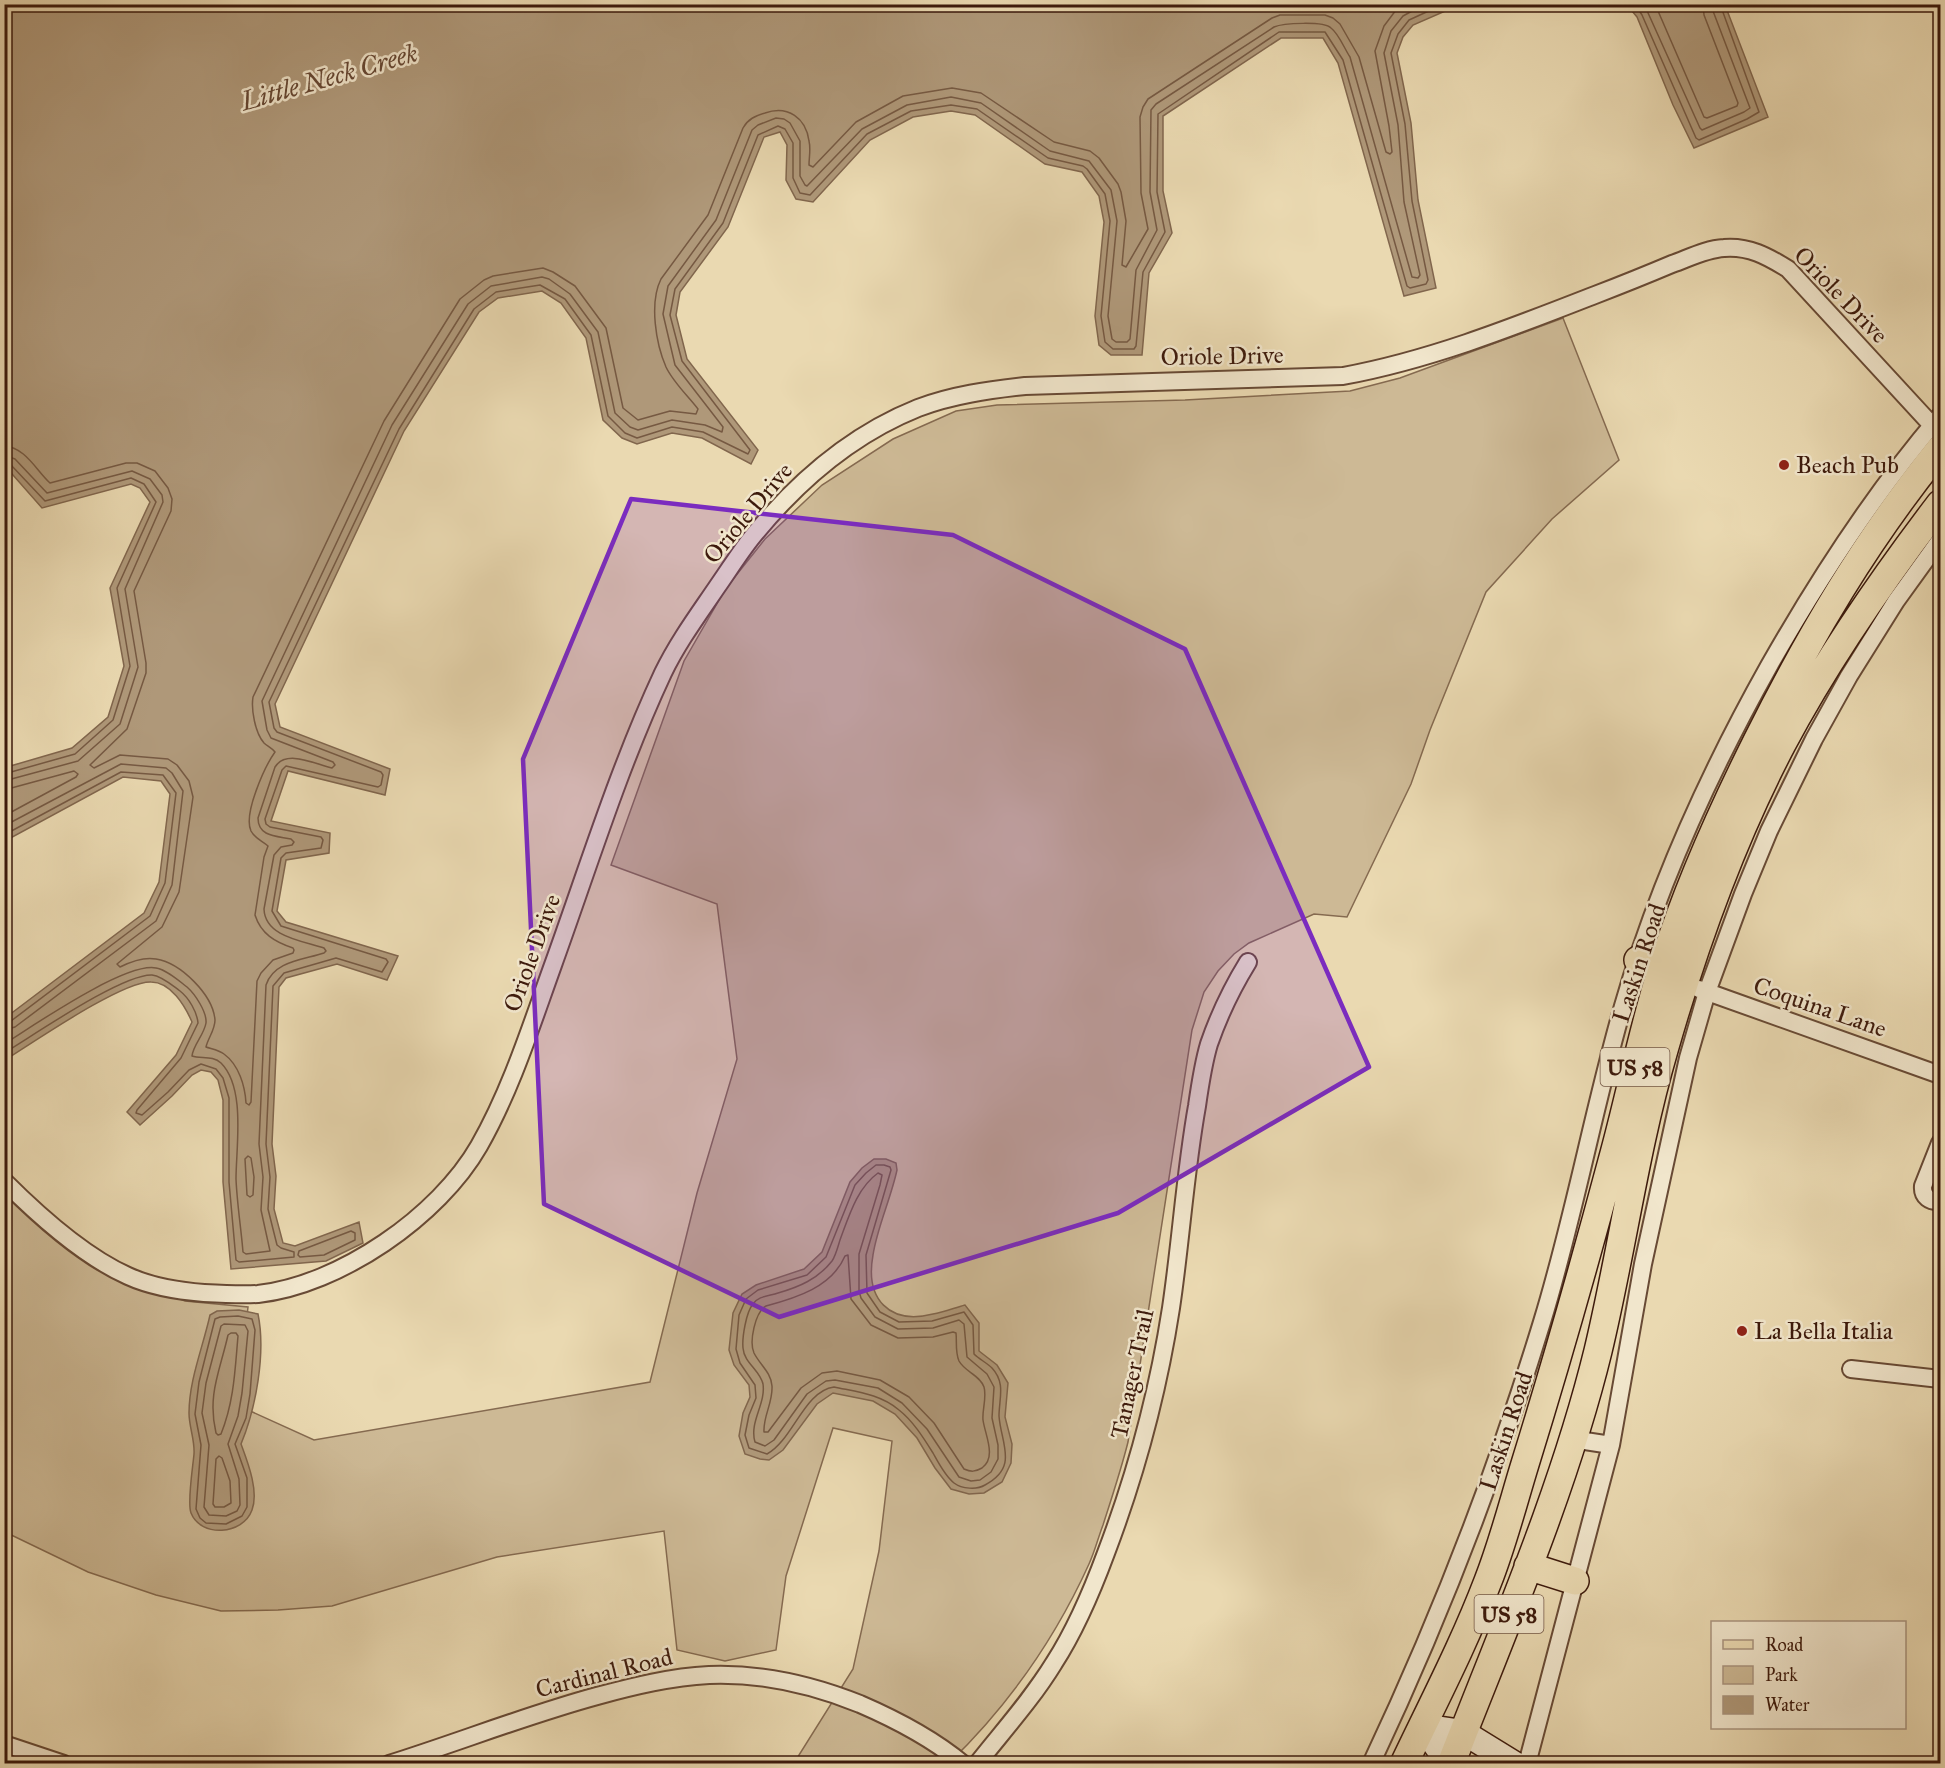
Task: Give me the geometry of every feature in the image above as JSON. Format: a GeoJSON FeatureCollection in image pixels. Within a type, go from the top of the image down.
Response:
{"type":"FeatureCollection","features":[{"type":"Feature","properties":{"kind":"main road","name":"Laskin Road"},"geometry":{"type":"LineString","coordinates":[[1404,1764],[1466,1636],[1490,1577],[1559,1356],[1622,1128],[1645,1022],[1650,963],[1697,873],[1724,809],[1787,682],[1834,599],[1938,431]]}},
{"type":"Feature","properties":{"kind":"main road","name":"Laskin Road"},"geometry":{"type":"LineString","coordinates":[[1450,1764],[1528,1566],[1572,1439],[1598,1352],[1635,1170],[1663,1053],[1695,988],[1696,944],[1757,793],[1783,742],[1863,611],[1910,543],[1941,504]]}},
{"type":"Feature","properties":{"kind":"main road"},"geometry":{"type":"LineString","coordinates":[[1528,1566],[1575,1581]]}},
{"type":"Feature","properties":{"kind":"main road"},"geometry":{"type":"LineString","coordinates":[[1422,1726],[1463,1732],[1515,1764]]}},
{"type":"Feature","properties":{"kind":"main road"},"geometry":{"type":"LineString","coordinates":[[1422,1726],[1450,1764]]}},
{"type":"Feature","properties":{"kind":"street","name":"Oriole Drive"},"geometry":{"type":"LineString","coordinates":[[4,1181],[55,1228],[83,1249],[126,1276],[179,1291],[259,1294],[311,1280],[347,1266],[412,1222],[465,1168],[498,1111],[536,1012],[616,787],[664,671],[688,628],[753,536],[801,484],[859,440],[918,408],[989,390],[1025,386],[1343,376],[1381,369],[1510,327],[1701,253],[1722,248],[1742,248],[1769,257],[1788,269],[1938,431]]}},
{"type":"Feature","properties":{"kind":"street","name":"Laskin Road"},"geometry":{"type":"LineString","coordinates":[[1527,1764],[1611,1445],[1643,1264],[1688,1058],[1695,988],[1743,894],[1769,831],[1814,739],[1849,676],[1896,601],[1941,540]]}},
{"type":"Feature","properties":{"kind":"street","name":"Tanager Trail"},"geometry":{"type":"LineString","coordinates":[[977,1764],[1054,1665],[1070,1638],[1120,1518],[1157,1381],[1171,1308],[1189,1150],[1203,1068],[1223,1009],[1248,963]]}},
{"type":"Feature","properties":{"kind":"street","name":"Laskin Road"},"geometry":{"type":"LineString","coordinates":[[1371,1764],[1437,1619],[1478,1514],[1543,1319],[1586,1158],[1623,1005],[1650,963]]}},
{"type":"Feature","properties":{"kind":"street","name":"Coquina Lane"},"geometry":{"type":"LineString","coordinates":[[1695,988],[1941,1075]]}},
{"type":"Feature","properties":{"kind":"street"},"geometry":{"type":"LineString","coordinates":[[1941,1143],[1922,1191],[1926,1198],[1941,1201]]}},
{"type":"Feature","properties":{"kind":"street"},"geometry":{"type":"LineString","coordinates":[[1851,1369],[1941,1379]]}},
{"type":"Feature","properties":{"kind":"street"},"geometry":{"type":"LineString","coordinates":[[1572,1439],[1611,1445]]}},
{"type":"Feature","properties":{"kind":"street","name":"Cardinal Road"},"geometry":{"type":"LineString","coordinates":[[389,1764],[562,1706],[643,1683],[710,1675],[796,1683],[831,1692],[892,1717],[941,1746],[963,1764]]}},
{"type":"Feature","properties":{"kind":"street"},"geometry":{"type":"LineString","coordinates":[[1395,1714],[1422,1726]]}},
{"type":"Feature","properties":{"kind":"street"},"geometry":{"type":"LineString","coordinates":[[4,1744],[64,1764]]}},
{"type":"Feature","properties":{"kind":"highlighted area"},"geometry":{"type":"Polygon","coordinates":[[[631,499],[953,535],[1185,649],[1369,1067],[1118,1213],[779,1317],[544,1204],[523,759],[631,499]]]}},
{"type":"Feature","properties":{"kind":"green space"},"geometry":{"type":"Polygon","coordinates":[[[1563,318],[1619,460],[1552,519],[1486,592],[1430,730],[1411,784],[1347,917],[1314,914],[1249,943],[1234,954],[1218,971],[1204,992],[1192,1030],[1128,1442],[1103,1525],[1076,1592],[1045,1645],[1010,1695],[949,1763],[794,1763],[853,1669],[879,1551],[892,1441],[833,1428],[786,1576],[776,1650],[725,1661],[677,1650],[664,1531],[497,1557],[332,1606],[221,1611],[156,1595],[88,1572],[5,1532],[4,1186],[104,1270],[185,1301],[248,1307],[237,1405],[314,1440],[650,1382],[697,1193],[737,1059],[717,904],[611,865],[684,661],[726,588],[765,539],[822,485],[893,439],[956,411],[997,405],[1185,400],[1350,391],[1400,378],[1563,318]]]}},
{"type":"Feature","properties":{"kind":"water","name":"Little Neck Creek"},"geometry":{"type":"Polygon","coordinates":[[[5,4],[1459,5],[1413,25],[1403,37],[1397,53],[1411,123],[1418,200],[1436,288],[1404,296],[1338,63],[1323,38],[1281,38],[1163,116],[1163,191],[1172,233],[1149,273],[1142,355],[1111,355],[1099,345],[1095,316],[1104,222],[1099,196],[1082,172],[1045,164],[975,115],[951,111],[913,117],[870,140],[813,202],[796,199],[786,180],[787,145],[780,132],[764,137],[728,227],[680,292],[676,315],[687,359],[758,450],[751,464],[702,438],[672,433],[637,444],[622,438],[603,420],[586,338],[561,303],[542,291],[498,298],[479,312],[404,431],[275,704],[280,727],[390,769],[385,795],[288,771],[271,821],[330,833],[329,853],[286,860],[277,911],[286,922],[398,956],[387,980],[337,964],[286,978],[279,987],[272,1144],[276,1176],[274,1209],[283,1243],[295,1246],[359,1222],[363,1243],[326,1261],[231,1269],[223,1182],[223,1100],[218,1080],[211,1072],[201,1070],[192,1075],[140,1125],[127,1112],[176,1055],[192,1022],[171,990],[151,982],[120,991],[78,1014],[5,1060],[5,1018],[144,913],[159,882],[170,794],[161,781],[123,777],[5,841],[4,773],[7,767],[72,748],[108,717],[124,666],[110,588],[150,502],[140,488],[131,484],[42,508],[5,466],[5,4]]]}},
{"type":"Feature","properties":{"kind":"water"},"geometry":{"type":"Polygon","coordinates":[[[1627,5],[1725,5],[1768,117],[1694,148],[1673,105],[1637,17],[1627,5]]]}},
{"type":"Feature","properties":{"kind":"water"},"geometry":{"type":"Polygon","coordinates":[[[874,1159],[886,1159],[896,1163],[897,1170],[873,1255],[871,1271],[877,1296],[893,1312],[904,1316],[933,1314],[965,1305],[979,1323],[979,1351],[997,1365],[1008,1383],[1005,1417],[1012,1444],[1011,1463],[1002,1482],[984,1493],[969,1494],[951,1489],[917,1438],[895,1414],[873,1401],[833,1393],[817,1404],[783,1450],[769,1460],[745,1454],[739,1436],[743,1413],[750,1397],[749,1385],[734,1365],[729,1350],[733,1313],[742,1294],[756,1285],[804,1269],[822,1252],[850,1182],[862,1168],[874,1159]]]}},
{"type":"Feature","properties":{"kind":"water"},"geometry":{"type":"Polygon","coordinates":[[[239,1310],[258,1314],[260,1329],[258,1380],[251,1414],[241,1444],[252,1477],[254,1502],[252,1510],[240,1525],[231,1529],[212,1530],[196,1521],[190,1508],[194,1449],[189,1418],[190,1401],[210,1315],[217,1311],[239,1310]]]}},
{"type":"Feature","properties":{"kind":"place","name":"Beach Pub"},"geometry":{"type":"Point","coordinates":[1784,465]}},
{"type":"Feature","properties":{"kind":"place","name":"La Bella Italia"},"geometry":{"type":"Point","coordinates":[1742,1331]}}]}
